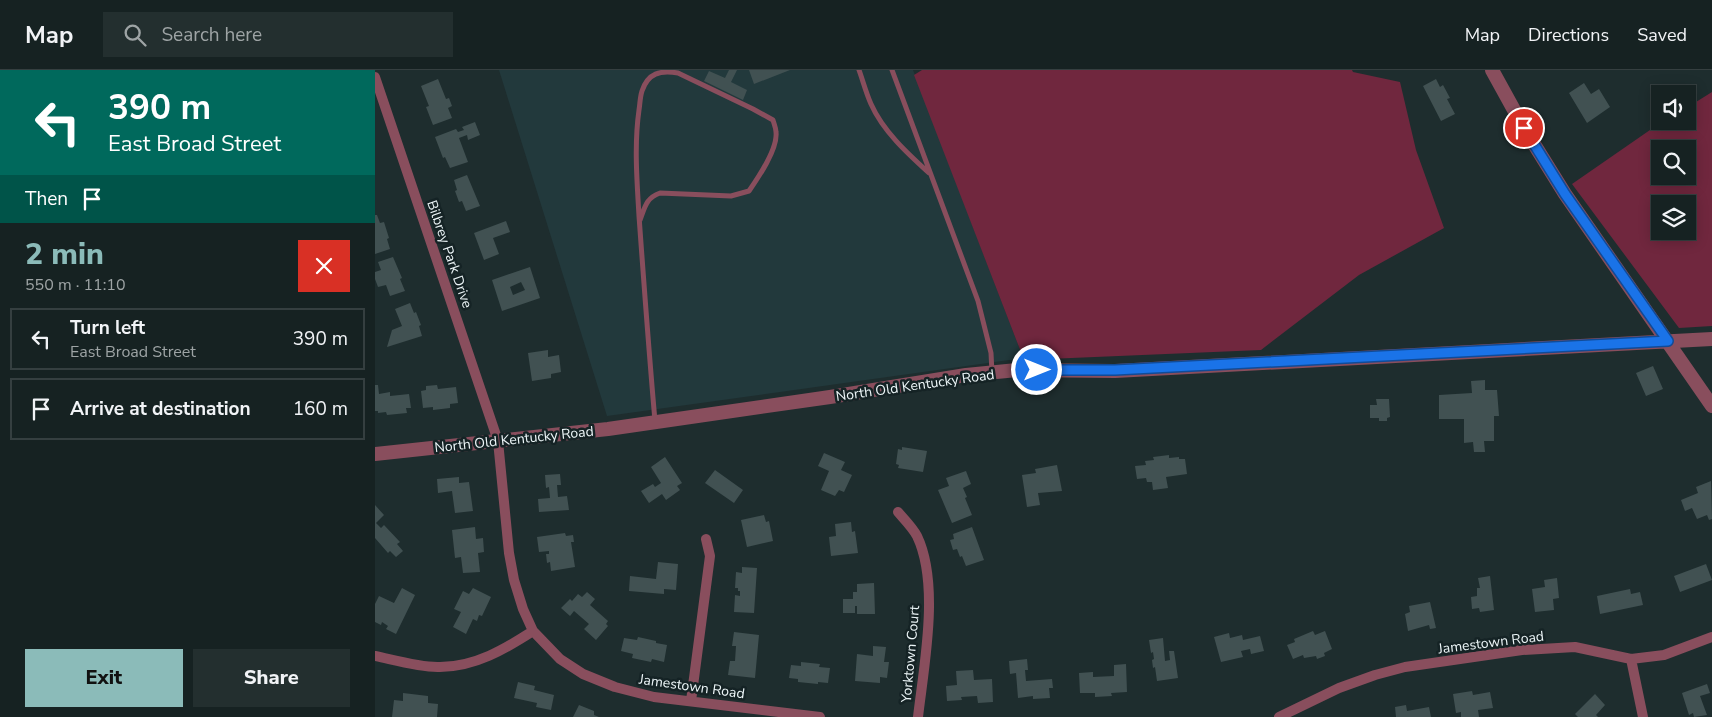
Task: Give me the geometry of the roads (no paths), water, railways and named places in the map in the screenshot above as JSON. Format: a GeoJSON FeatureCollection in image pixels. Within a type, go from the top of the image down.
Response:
{"type":"FeatureCollection","features":[{"type":"Feature","properties":{"kind":"street"},"geometry":{"type":"LineString","coordinates":[[1492,70],[1524,128],[1565,194],[1712,406]]}},
{"type":"Feature","properties":{"kind":"street","name":"Bilbrey Park Drive"},"geometry":{"type":"LineString","coordinates":[[375,76],[498,441]]}},
{"type":"Feature","properties":{"kind":"street","name":"North Old Kentucky Road"},"geometry":{"type":"LineString","coordinates":[[375,454],[655,422],[966,375],[1017,370],[1115,370],[1712,338]]}},
{"type":"Feature","properties":{"kind":"street","name":"Jamestown Road"},"geometry":{"type":"LineString","coordinates":[[498,441],[509,553],[514,580],[523,609],[533,631],[560,659],[583,674],[615,687],[654,697],[820,717]]}},
{"type":"Feature","properties":{"kind":"street","name":"Yorktown Court"},"geometry":{"type":"LineString","coordinates":[[898,512],[917,535],[926,562],[928,628],[918,717]]}},
{"type":"Feature","properties":{"kind":"street"},"geometry":{"type":"LineString","coordinates":[[691,701],[710,556],[706,539]]}},
{"type":"Feature","properties":{"kind":"street"},"geometry":{"type":"LineString","coordinates":[[375,656],[440,668],[477,661],[505,649],[533,631]]}},
{"type":"Feature","properties":{"kind":"street","name":"Jamestown Road"},"geometry":{"type":"LineString","coordinates":[[1279,717],[1339,688],[1405,667],[1523,650],[1575,647],[1631,659],[1664,655],[1712,637]]}},
{"type":"Feature","properties":{"kind":"street"},"geometry":{"type":"LineString","coordinates":[[1631,659],[1643,717]]}},
{"type":"Feature","properties":{"kind":"lane"},"geometry":{"type":"LineString","coordinates":[[859,70],[871,105],[879,118],[892,136],[931,175]]}},
{"type":"Feature","properties":{"kind":"lane"},"geometry":{"type":"LineString","coordinates":[[892,70],[978,301],[991,353],[992,373]]}},
{"type":"Feature","properties":{"kind":"lane"},"geometry":{"type":"LineString","coordinates":[[640,220],[645,205],[651,196],[660,193],[731,196],[749,191],[765,166],[773,147],[777,134],[773,120],[678,73],[665,71],[652,75],[642,91],[636,129],[640,220],[655,422]]}}]}
